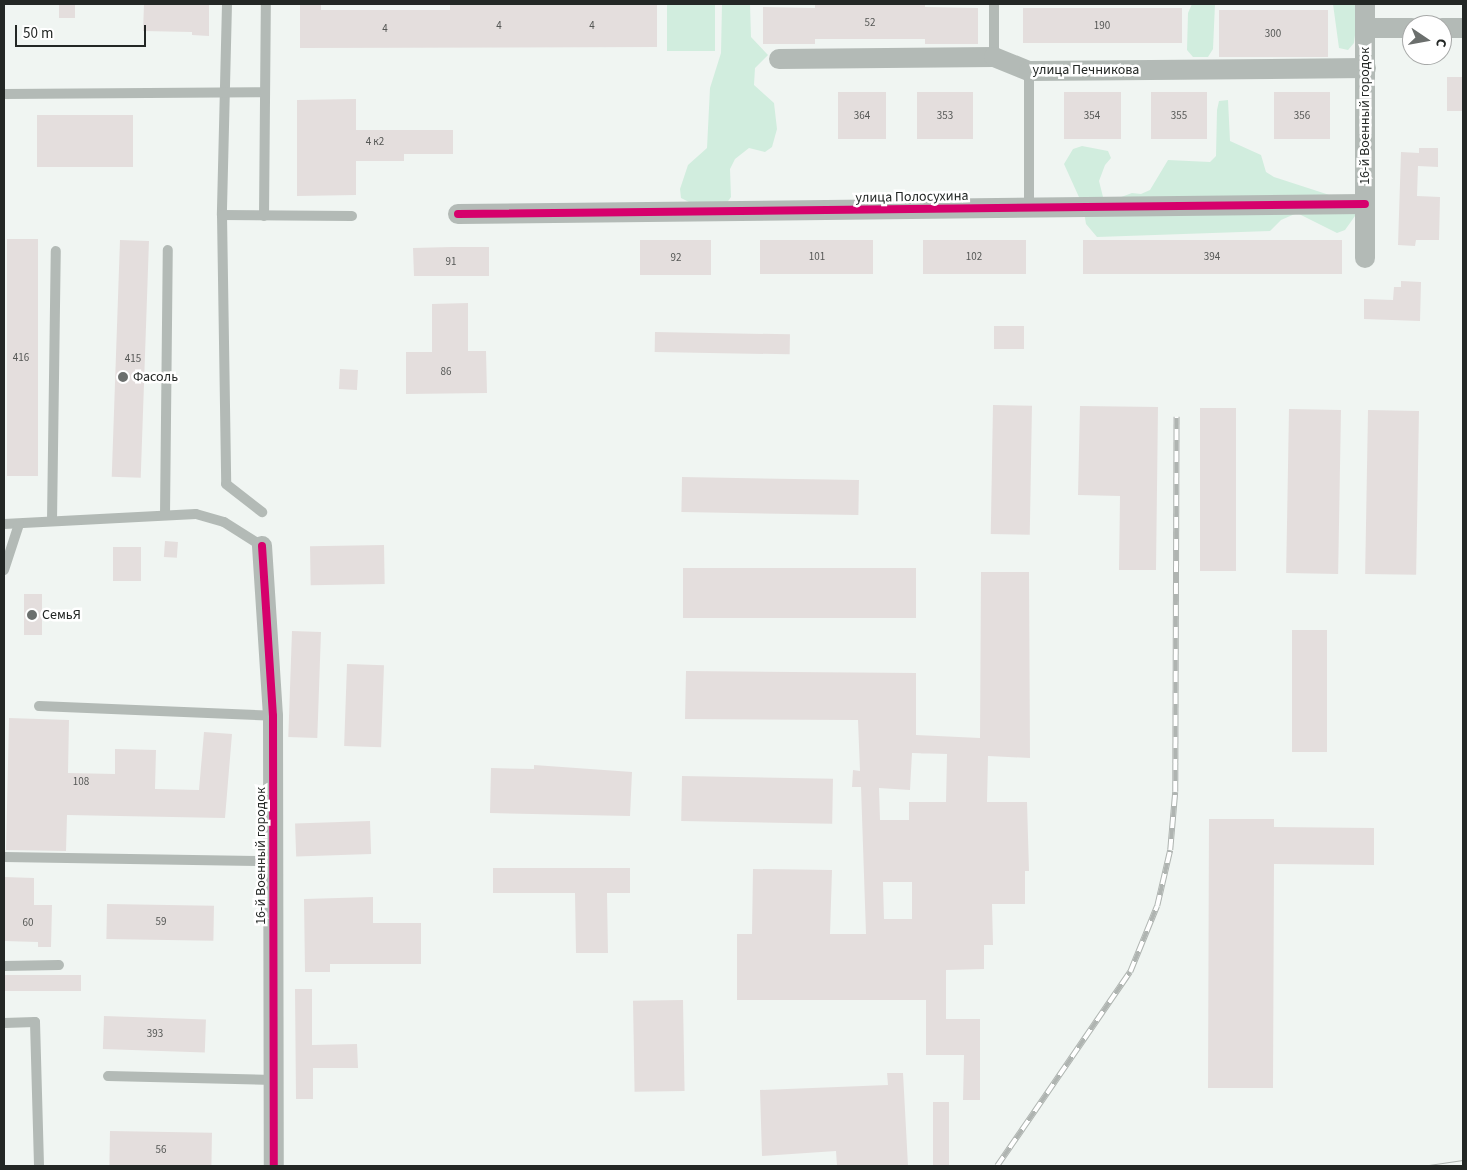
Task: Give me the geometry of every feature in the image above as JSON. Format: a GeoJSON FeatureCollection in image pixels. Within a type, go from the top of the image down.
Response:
{"type":"FeatureCollection","features":[{"type":"Feature","properties":{"kind":"street","name":"16-й Военный городок"},"geometry":{"type":"LineString","coordinates":[[1365,4],[1365,258]]}},
{"type":"Feature","properties":{"kind":"street"},"geometry":{"type":"LineString","coordinates":[[1365,28],[1402,28]]}},
{"type":"Feature","properties":{"kind":"street","name":"улица Печникова"},"geometry":{"type":"LineString","coordinates":[[779,59],[994,57],[1029,71],[1366,68]]}},
{"type":"Feature","properties":{"kind":"street","name":"улица Полосухина"},"geometry":{"type":"LineString","coordinates":[[458,214],[1365,204]]}},
{"type":"Feature","properties":{"kind":"street","name":"16-й Военный городок"},"geometry":{"type":"LineString","coordinates":[[262,546],[273,716],[274,1166]]}},
{"type":"Feature","properties":{"kind":"lane"},"geometry":{"type":"LineString","coordinates":[[226,4],[222,215],[226,484],[262,512]]}},
{"type":"Feature","properties":{"kind":"lane"},"geometry":{"type":"LineString","coordinates":[[264,216],[266,4]]}},
{"type":"Feature","properties":{"kind":"lane"},"geometry":{"type":"LineString","coordinates":[[994,4],[994,57]]}},
{"type":"Feature","properties":{"kind":"lane"},"geometry":{"type":"LineString","coordinates":[[1029,71],[1029,208]]}},
{"type":"Feature","properties":{"kind":"lane"},"geometry":{"type":"LineString","coordinates":[[4,94],[264,92]]}},
{"type":"Feature","properties":{"kind":"lane"},"geometry":{"type":"LineString","coordinates":[[222,215],[352,216]]}},
{"type":"Feature","properties":{"kind":"lane"},"geometry":{"type":"LineString","coordinates":[[165,515],[168,250]]}},
{"type":"Feature","properties":{"kind":"lane"},"geometry":{"type":"LineString","coordinates":[[52,522],[56,251]]}},
{"type":"Feature","properties":{"kind":"lane"},"geometry":{"type":"LineString","coordinates":[[4,524],[196,514],[224,522],[262,546]]}},
{"type":"Feature","properties":{"kind":"lane"},"geometry":{"type":"LineString","coordinates":[[4,570],[19,524]]}},
{"type":"Feature","properties":{"kind":"lane"},"geometry":{"type":"LineString","coordinates":[[39,706],[273,716]]}},
{"type":"Feature","properties":{"kind":"lane"},"geometry":{"type":"LineString","coordinates":[[4,856],[273,861]]}},
{"type":"Feature","properties":{"kind":"lane"},"geometry":{"type":"LineString","coordinates":[[4,966],[60,965]]}},
{"type":"Feature","properties":{"kind":"lane"},"geometry":{"type":"LineString","coordinates":[[4,1023],[35,1022],[39,1166]]}},
{"type":"Feature","properties":{"kind":"lane"},"geometry":{"type":"LineString","coordinates":[[108,1076],[274,1080]]}},
{"type":"Feature","properties":{"kind":"green space"},"geometry":{"type":"Polygon","coordinates":[[[667,4],[715,4],[715,51],[667,51],[667,4]]]}},
{"type":"Feature","properties":{"kind":"green space"},"geometry":{"type":"Polygon","coordinates":[[[722,4],[750,4],[751,37],[768,55],[755,68],[754,85],[774,103],[777,129],[772,147],[765,152],[749,148],[735,159],[730,169],[731,197],[726,204],[697,206],[681,198],[680,189],[688,165],[707,148],[710,88],[721,53],[722,4]]]}},
{"type":"Feature","properties":{"kind":"green space"},"geometry":{"type":"Polygon","coordinates":[[[1192,4],[1215,4],[1213,49],[1208,57],[1193,57],[1187,50],[1188,13],[1192,4]]]}},
{"type":"Feature","properties":{"kind":"green space"},"geometry":{"type":"Polygon","coordinates":[[[1333,4],[1359,4],[1354,43],[1348,50],[1339,48],[1333,4]]]}},
{"type":"Feature","properties":{"kind":"green space"},"geometry":{"type":"Polygon","coordinates":[[[1228,100],[1230,141],[1261,155],[1266,172],[1274,177],[1351,202],[1356,208],[1355,216],[1345,230],[1337,233],[1297,213],[1281,220],[1270,231],[1097,237],[1086,224],[1083,206],[1064,164],[1073,149],[1082,146],[1108,151],[1111,158],[1105,165],[1099,181],[1103,197],[1108,202],[1132,193],[1141,194],[1150,190],[1168,160],[1210,162],[1216,156],[1217,110],[1219,101],[1228,100]]]}},
{"type":"Feature","properties":{"kind":"building"},"geometry":{"type":"Polygon","coordinates":[[[59,4],[75,4],[75,18],[59,18],[59,4]]]}},
{"type":"Feature","properties":{"kind":"building"},"geometry":{"type":"Polygon","coordinates":[[[144,4],[209,4],[209,36],[192,35],[192,32],[143,31],[144,4]]]}},
{"type":"Feature","properties":{"kind":"building"},"geometry":{"type":"Polygon","coordinates":[[[300,4],[321,4],[321,10],[450,10],[450,4],[657,4],[657,47],[300,48],[300,4]]]}},
{"type":"Feature","properties":{"kind":"building"},"geometry":{"type":"Polygon","coordinates":[[[815,4],[925,4],[925,7],[978,8],[978,44],[925,44],[925,39],[815,39],[815,44],[763,44],[763,7],[815,8],[815,4]]]}},
{"type":"Feature","properties":{"kind":"building"},"geometry":{"type":"Polygon","coordinates":[[[1023,8],[1182,8],[1182,43],[1023,43],[1023,8]]]}},
{"type":"Feature","properties":{"kind":"building"},"geometry":{"type":"Polygon","coordinates":[[[1219,10],[1328,10],[1328,57],[1219,57],[1219,10]]]}},
{"type":"Feature","properties":{"kind":"building"},"geometry":{"type":"Polygon","coordinates":[[[1447,77],[1463,77],[1463,111],[1447,111],[1447,77]]]}},
{"type":"Feature","properties":{"kind":"building"},"geometry":{"type":"Polygon","coordinates":[[[838,92],[886,92],[886,139],[838,139],[838,92]]]}},
{"type":"Feature","properties":{"kind":"building"},"geometry":{"type":"Polygon","coordinates":[[[917,92],[973,92],[973,139],[917,139],[917,92]]]}},
{"type":"Feature","properties":{"kind":"building"},"geometry":{"type":"Polygon","coordinates":[[[1064,92],[1121,92],[1121,139],[1064,139],[1064,92]]]}},
{"type":"Feature","properties":{"kind":"building"},"geometry":{"type":"Polygon","coordinates":[[[1151,92],[1207,92],[1207,139],[1151,139],[1151,92]]]}},
{"type":"Feature","properties":{"kind":"building"},"geometry":{"type":"Polygon","coordinates":[[[1274,92],[1330,92],[1330,139],[1274,139],[1274,92]]]}},
{"type":"Feature","properties":{"kind":"building"},"geometry":{"type":"Polygon","coordinates":[[[356,99],[356,130],[453,130],[453,154],[404,154],[404,161],[356,161],[356,195],[297,196],[297,100],[356,99]]]}},
{"type":"Feature","properties":{"kind":"building"},"geometry":{"type":"Polygon","coordinates":[[[37,115],[133,115],[133,167],[37,167],[37,115]]]}},
{"type":"Feature","properties":{"kind":"building"},"geometry":{"type":"Polygon","coordinates":[[[1419,148],[1438,148],[1438,167],[1418,166],[1417,196],[1440,197],[1439,240],[1416,240],[1415,246],[1398,245],[1401,152],[1419,153],[1419,148]]]}},
{"type":"Feature","properties":{"kind":"building"},"geometry":{"type":"Polygon","coordinates":[[[7,239],[38,239],[38,476],[7,476],[7,239]]]}},
{"type":"Feature","properties":{"kind":"building"},"geometry":{"type":"Polygon","coordinates":[[[120,240],[149,241],[141,478],[112,477],[120,240]]]}},
{"type":"Feature","properties":{"kind":"building"},"geometry":{"type":"Polygon","coordinates":[[[640,240],[711,240],[711,275],[640,275],[640,240]]]}},
{"type":"Feature","properties":{"kind":"building"},"geometry":{"type":"Polygon","coordinates":[[[760,240],[873,240],[873,274],[760,274],[760,240]]]}},
{"type":"Feature","properties":{"kind":"building"},"geometry":{"type":"Polygon","coordinates":[[[923,240],[1026,240],[1026,274],[923,274],[923,240]]]}},
{"type":"Feature","properties":{"kind":"building"},"geometry":{"type":"Polygon","coordinates":[[[1083,240],[1342,240],[1342,274],[1083,274],[1083,240]]]}},
{"type":"Feature","properties":{"kind":"building"},"geometry":{"type":"Polygon","coordinates":[[[489,247],[489,276],[414,276],[413,248],[489,247]]]}},
{"type":"Feature","properties":{"kind":"building"},"geometry":{"type":"Polygon","coordinates":[[[1401,281],[1421,282],[1420,321],[1364,319],[1364,299],[1393,300],[1394,287],[1401,287],[1401,281]]]}},
{"type":"Feature","properties":{"kind":"building"},"geometry":{"type":"Polygon","coordinates":[[[468,303],[468,351],[486,351],[487,393],[406,394],[406,352],[432,352],[432,304],[468,303]]]}},
{"type":"Feature","properties":{"kind":"building"},"geometry":{"type":"Polygon","coordinates":[[[994,326],[1024,326],[1024,349],[994,349],[994,326]]]}},
{"type":"Feature","properties":{"kind":"building"},"geometry":{"type":"Polygon","coordinates":[[[655,332],[790,334],[790,354],[655,352],[655,332]]]}},
{"type":"Feature","properties":{"kind":"building"},"geometry":{"type":"Polygon","coordinates":[[[340,369],[358,370],[357,390],[339,389],[340,369]]]}},
{"type":"Feature","properties":{"kind":"building"},"geometry":{"type":"Polygon","coordinates":[[[993,405],[1032,406],[1030,535],[991,534],[993,405]]]}},
{"type":"Feature","properties":{"kind":"building"},"geometry":{"type":"Polygon","coordinates":[[[1080,406],[1158,407],[1156,570],[1119,570],[1120,496],[1078,495],[1080,406]]]}},
{"type":"Feature","properties":{"kind":"building"},"geometry":{"type":"Polygon","coordinates":[[[1200,408],[1236,408],[1236,571],[1200,571],[1200,408]]]}},
{"type":"Feature","properties":{"kind":"building"},"geometry":{"type":"Polygon","coordinates":[[[1289,409],[1341,410],[1338,574],[1286,573],[1289,409]]]}},
{"type":"Feature","properties":{"kind":"building"},"geometry":{"type":"Polygon","coordinates":[[[1368,410],[1419,411],[1416,575],[1365,574],[1368,410]]]}},
{"type":"Feature","properties":{"kind":"building"},"geometry":{"type":"Polygon","coordinates":[[[682,477],[859,480],[858,515],[681,512],[682,477]]]}},
{"type":"Feature","properties":{"kind":"building"},"geometry":{"type":"Polygon","coordinates":[[[165,541],[178,542],[177,558],[164,557],[165,541]]]}},
{"type":"Feature","properties":{"kind":"building"},"geometry":{"type":"Polygon","coordinates":[[[384,545],[385,584],[311,585],[310,546],[384,545]]]}},
{"type":"Feature","properties":{"kind":"building"},"geometry":{"type":"Polygon","coordinates":[[[113,547],[141,547],[141,581],[113,581],[113,547]]]}},
{"type":"Feature","properties":{"kind":"building"},"geometry":{"type":"Polygon","coordinates":[[[683,568],[916,568],[916,618],[683,618],[683,568]]]}},
{"type":"Feature","properties":{"kind":"building"},"geometry":{"type":"Polygon","coordinates":[[[981,572],[1029,572],[1030,758],[988,756],[987,802],[1027,802],[1029,871],[1025,871],[1025,904],[992,904],[993,945],[984,945],[984,969],[946,970],[946,1019],[980,1019],[980,1100],[963,1100],[964,1055],[926,1055],[926,1000],[737,1000],[737,934],[752,934],[753,869],[832,870],[830,934],[866,934],[861,787],[852,787],[853,770],[860,771],[858,720],[685,719],[686,671],[916,673],[916,735],[980,738],[981,572]],[[912,753],[910,790],[879,788],[880,820],[909,820],[909,802],[946,802],[947,754],[912,753]],[[883,882],[884,919],[912,919],[912,882],[883,882]]]}},
{"type":"Feature","properties":{"kind":"building","name":"СемьЯ"},"geometry":{"type":"Polygon","coordinates":[[[24,594],[42,594],[42,635],[24,635],[24,594]]]}},
{"type":"Feature","properties":{"kind":"building"},"geometry":{"type":"Polygon","coordinates":[[[1292,630],[1327,630],[1327,752],[1292,752],[1292,630]]]}},
{"type":"Feature","properties":{"kind":"building"},"geometry":{"type":"Polygon","coordinates":[[[292,631],[321,632],[317,738],[288,737],[292,631]]]}},
{"type":"Feature","properties":{"kind":"building"},"geometry":{"type":"Polygon","coordinates":[[[347,664],[384,665],[381,747],[344,746],[347,664]]]}},
{"type":"Feature","properties":{"kind":"building"},"geometry":{"type":"Polygon","coordinates":[[[9,718],[69,720],[68,773],[115,774],[115,749],[156,750],[155,789],[199,790],[204,732],[232,734],[225,818],[67,815],[66,851],[6,850],[9,718]]]}},
{"type":"Feature","properties":{"kind":"building"},"geometry":{"type":"Polygon","coordinates":[[[534,765],[632,772],[630,816],[490,813],[491,768],[534,769],[534,765]]]}},
{"type":"Feature","properties":{"kind":"building"},"geometry":{"type":"Polygon","coordinates":[[[682,776],[833,779],[832,824],[681,821],[682,776]]]}},
{"type":"Feature","properties":{"kind":"building"},"geometry":{"type":"Polygon","coordinates":[[[1209,819],[1274,819],[1274,827],[1374,828],[1374,865],[1274,864],[1273,1088],[1208,1088],[1209,819]]]}},
{"type":"Feature","properties":{"kind":"building"},"geometry":{"type":"Polygon","coordinates":[[[370,821],[371,854],[296,857],[295,824],[370,821]]]}},
{"type":"Feature","properties":{"kind":"building"},"geometry":{"type":"Polygon","coordinates":[[[493,868],[630,868],[630,893],[607,893],[608,953],[576,953],[575,893],[493,893],[493,868]]]}},
{"type":"Feature","properties":{"kind":"building"},"geometry":{"type":"Polygon","coordinates":[[[4,877],[34,878],[34,905],[52,905],[51,947],[38,947],[38,942],[4,941],[4,877]]]}},
{"type":"Feature","properties":{"kind":"building"},"geometry":{"type":"Polygon","coordinates":[[[373,897],[373,923],[421,923],[421,964],[330,964],[330,972],[305,972],[304,899],[373,897]]]}},
{"type":"Feature","properties":{"kind":"building"},"geometry":{"type":"Polygon","coordinates":[[[107,904],[214,906],[213,941],[106,939],[107,904]]]}},
{"type":"Feature","properties":{"kind":"building"},"geometry":{"type":"Polygon","coordinates":[[[4,975],[81,975],[81,991],[4,991],[4,975]]]}},
{"type":"Feature","properties":{"kind":"building"},"geometry":{"type":"Polygon","coordinates":[[[295,989],[312,989],[312,1045],[357,1044],[358,1068],[313,1068],[313,1099],[296,1099],[295,989]]]}},
{"type":"Feature","properties":{"kind":"building"},"geometry":{"type":"Polygon","coordinates":[[[683,1000],[685,1091],[635,1092],[633,1001],[683,1000]]]}},
{"type":"Feature","properties":{"kind":"building"},"geometry":{"type":"Polygon","coordinates":[[[104,1016],[206,1020],[205,1053],[103,1049],[104,1016]]]}},
{"type":"Feature","properties":{"kind":"building"},"geometry":{"type":"Polygon","coordinates":[[[887,1073],[903,1073],[908,1166],[837,1166],[836,1151],[762,1156],[760,1090],[888,1085],[887,1073]]]}},
{"type":"Feature","properties":{"kind":"building"},"geometry":{"type":"Polygon","coordinates":[[[933,1102],[949,1102],[949,1166],[933,1166],[933,1102]]]}},
{"type":"Feature","properties":{"kind":"building"},"geometry":{"type":"Polygon","coordinates":[[[110,1131],[212,1133],[211,1166],[109,1166],[110,1131]]]}},
{"type":"Feature","properties":{"kind":"tram line"},"geometry":{"type":"LineString","coordinates":[[1422,1166],[1463,1160]]}},
{"type":"Feature","properties":{"kind":"railway"},"geometry":{"type":"LineString","coordinates":[[997,1166],[1130,972],[1157,906],[1170,850],[1175,792],[1176,417]]}},
{"type":"Feature","properties":{"kind":"cycle path"},"geometry":{"type":"LineString","coordinates":[[458,214],[1365,204]]}},
{"type":"Feature","properties":{"kind":"cycle path"},"geometry":{"type":"LineString","coordinates":[[262,546],[273,716],[274,1166]]}},
{"type":"Feature","properties":{"kind":"place","name":"Фасоль"},"geometry":{"type":"Point","coordinates":[123,377]}},
{"type":"Feature","properties":{"kind":"place","name":"СемьЯ"},"geometry":{"type":"Point","coordinates":[32,615]}}]}
